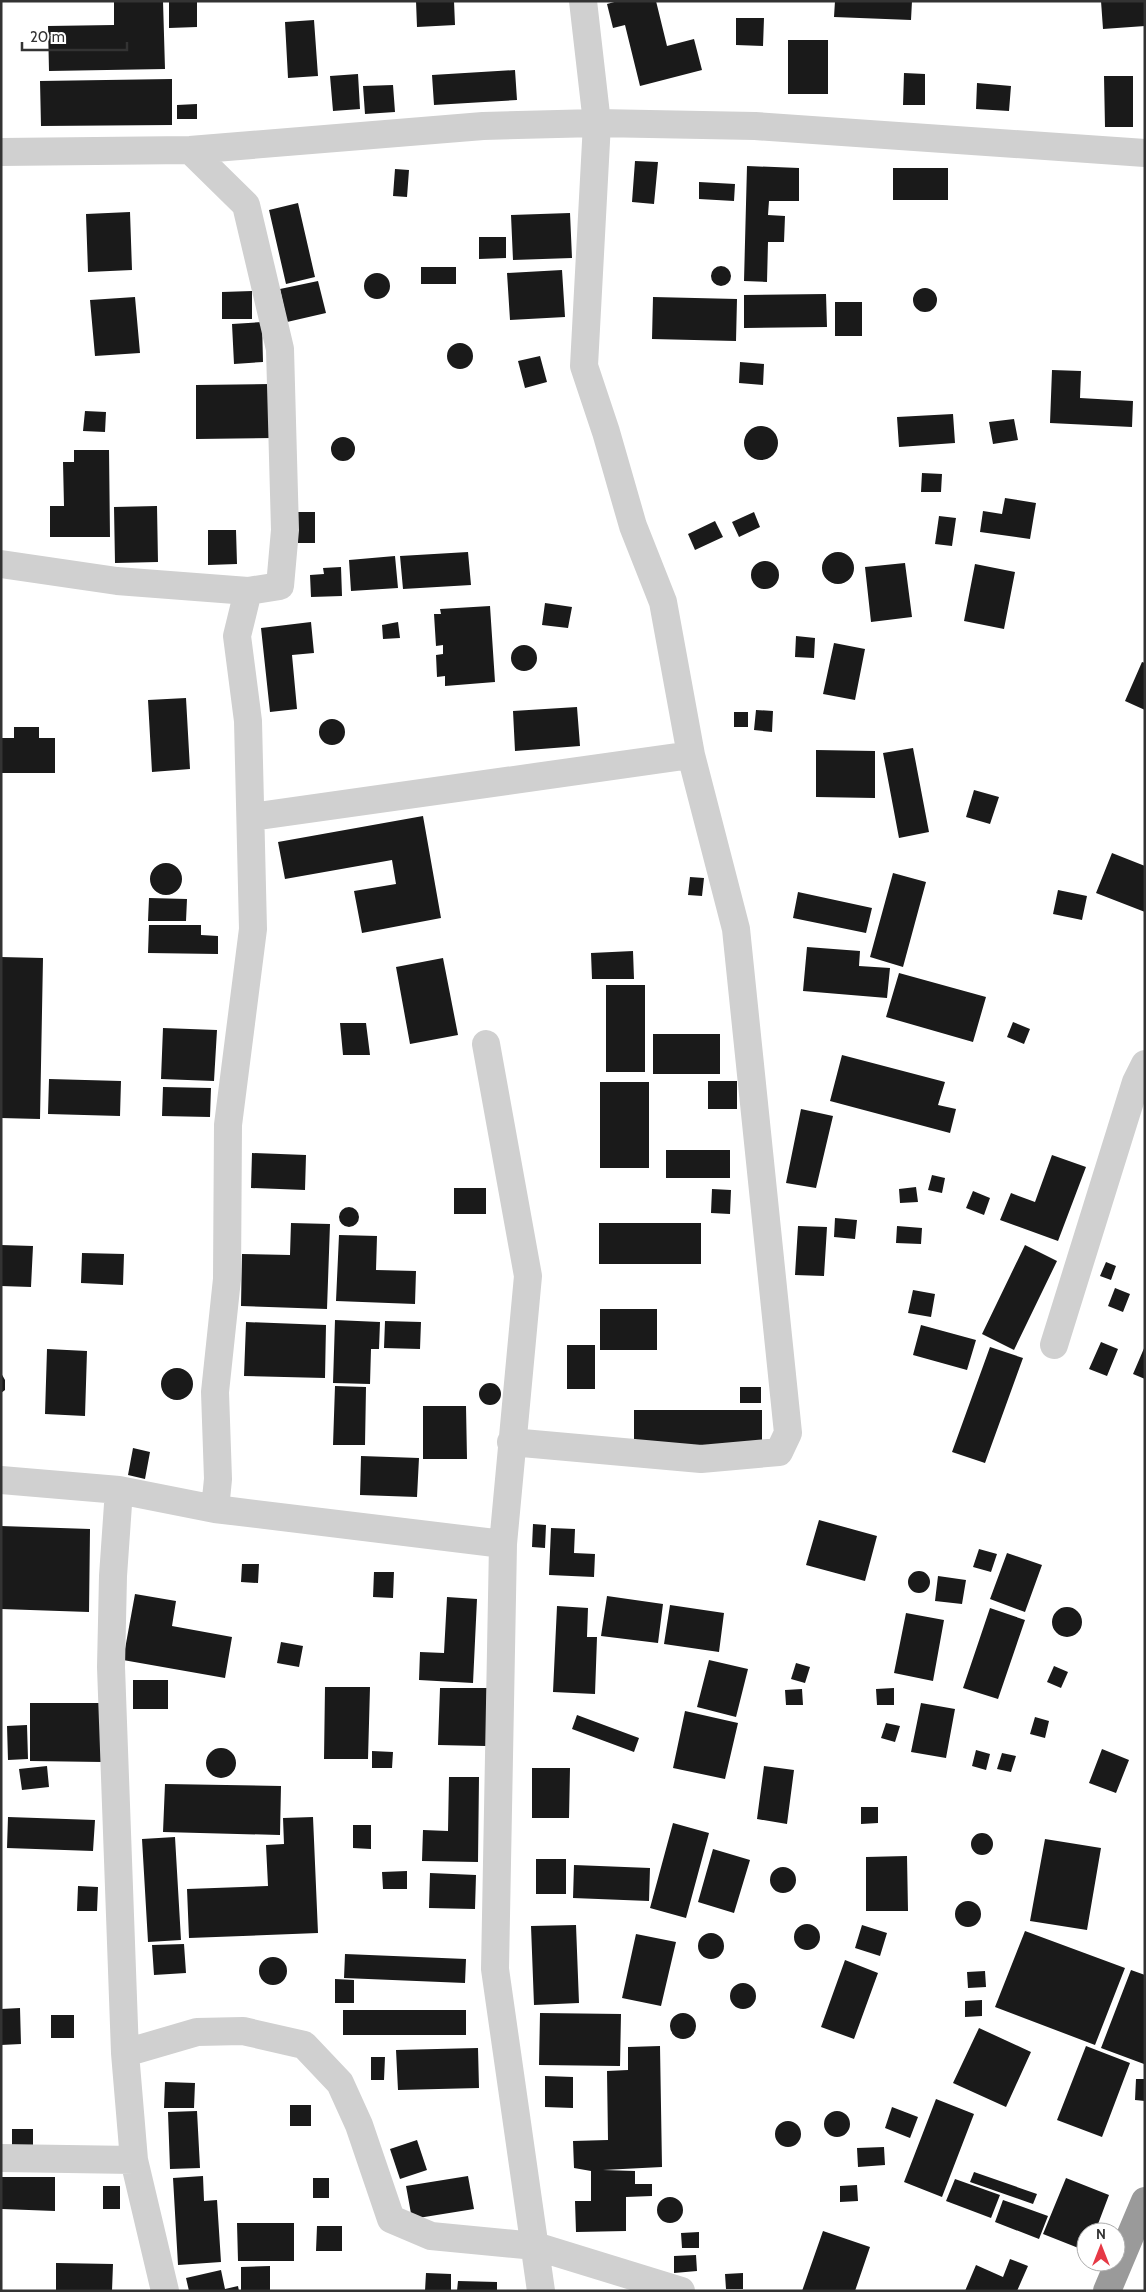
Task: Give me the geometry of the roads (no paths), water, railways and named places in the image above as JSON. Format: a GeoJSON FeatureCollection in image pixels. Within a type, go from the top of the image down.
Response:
{"type":"FeatureCollection","features":[{"type":"Feature","properties":{"kind":"highway"},"geometry":{"type":"LineString","coordinates":[[1107,2291],[1145,2201]]}},
{"type":"Feature","properties":{"kind":"street"},"geometry":{"type":"LineString","coordinates":[[511,1442],[701,1459],[779,1452],[788,1433],[736,929],[691,755],[663,602],[634,526],[584,366],[597,123],[583,1]]}},
{"type":"Feature","properties":{"kind":"street"},"geometry":{"type":"LineString","coordinates":[[1,152],[190,150],[483,126],[597,123],[755,126],[1145,153]]}},
{"type":"Feature","properties":{"kind":"street"},"geometry":{"type":"LineString","coordinates":[[1,564],[117,581],[248,590],[280,586],[286,530],[280,349],[246,205],[190,150]]}},
{"type":"Feature","properties":{"kind":"street"},"geometry":{"type":"LineString","coordinates":[[215,1509],[218,1479],[215,1392],[227,1279],[228,1125],[253,929],[248,721],[237,636],[248,590]]}},
{"type":"Feature","properties":{"kind":"street"},"geometry":{"type":"LineString","coordinates":[[251,817],[691,755]]}},
{"type":"Feature","properties":{"kind":"street"},"geometry":{"type":"LineString","coordinates":[[486,1044],[528,1276],[511,1442],[503,1544],[495,1969],[541,2291]]}},
{"type":"Feature","properties":{"kind":"street"},"geometry":{"type":"LineString","coordinates":[[1054,1345],[1136,1082],[1145,1064]]}},
{"type":"Feature","properties":{"kind":"street"},"geometry":{"type":"LineString","coordinates":[[1,1480],[119,1490],[215,1509],[503,1544]]}},
{"type":"Feature","properties":{"kind":"street"},"geometry":{"type":"LineString","coordinates":[[119,1490],[113,1576],[111,1667],[125,2053],[134,2160],[165,2291]]}},
{"type":"Feature","properties":{"kind":"street"},"geometry":{"type":"LineString","coordinates":[[125,2053],[197,2032],[243,2031],[304,2045],[340,2084],[359,2125],[391,2219],[432,2236],[535,2246],[681,2291]]}},
{"type":"Feature","properties":{"kind":"street"},"geometry":{"type":"LineString","coordinates":[[1,2158],[134,2160]]}}]}
